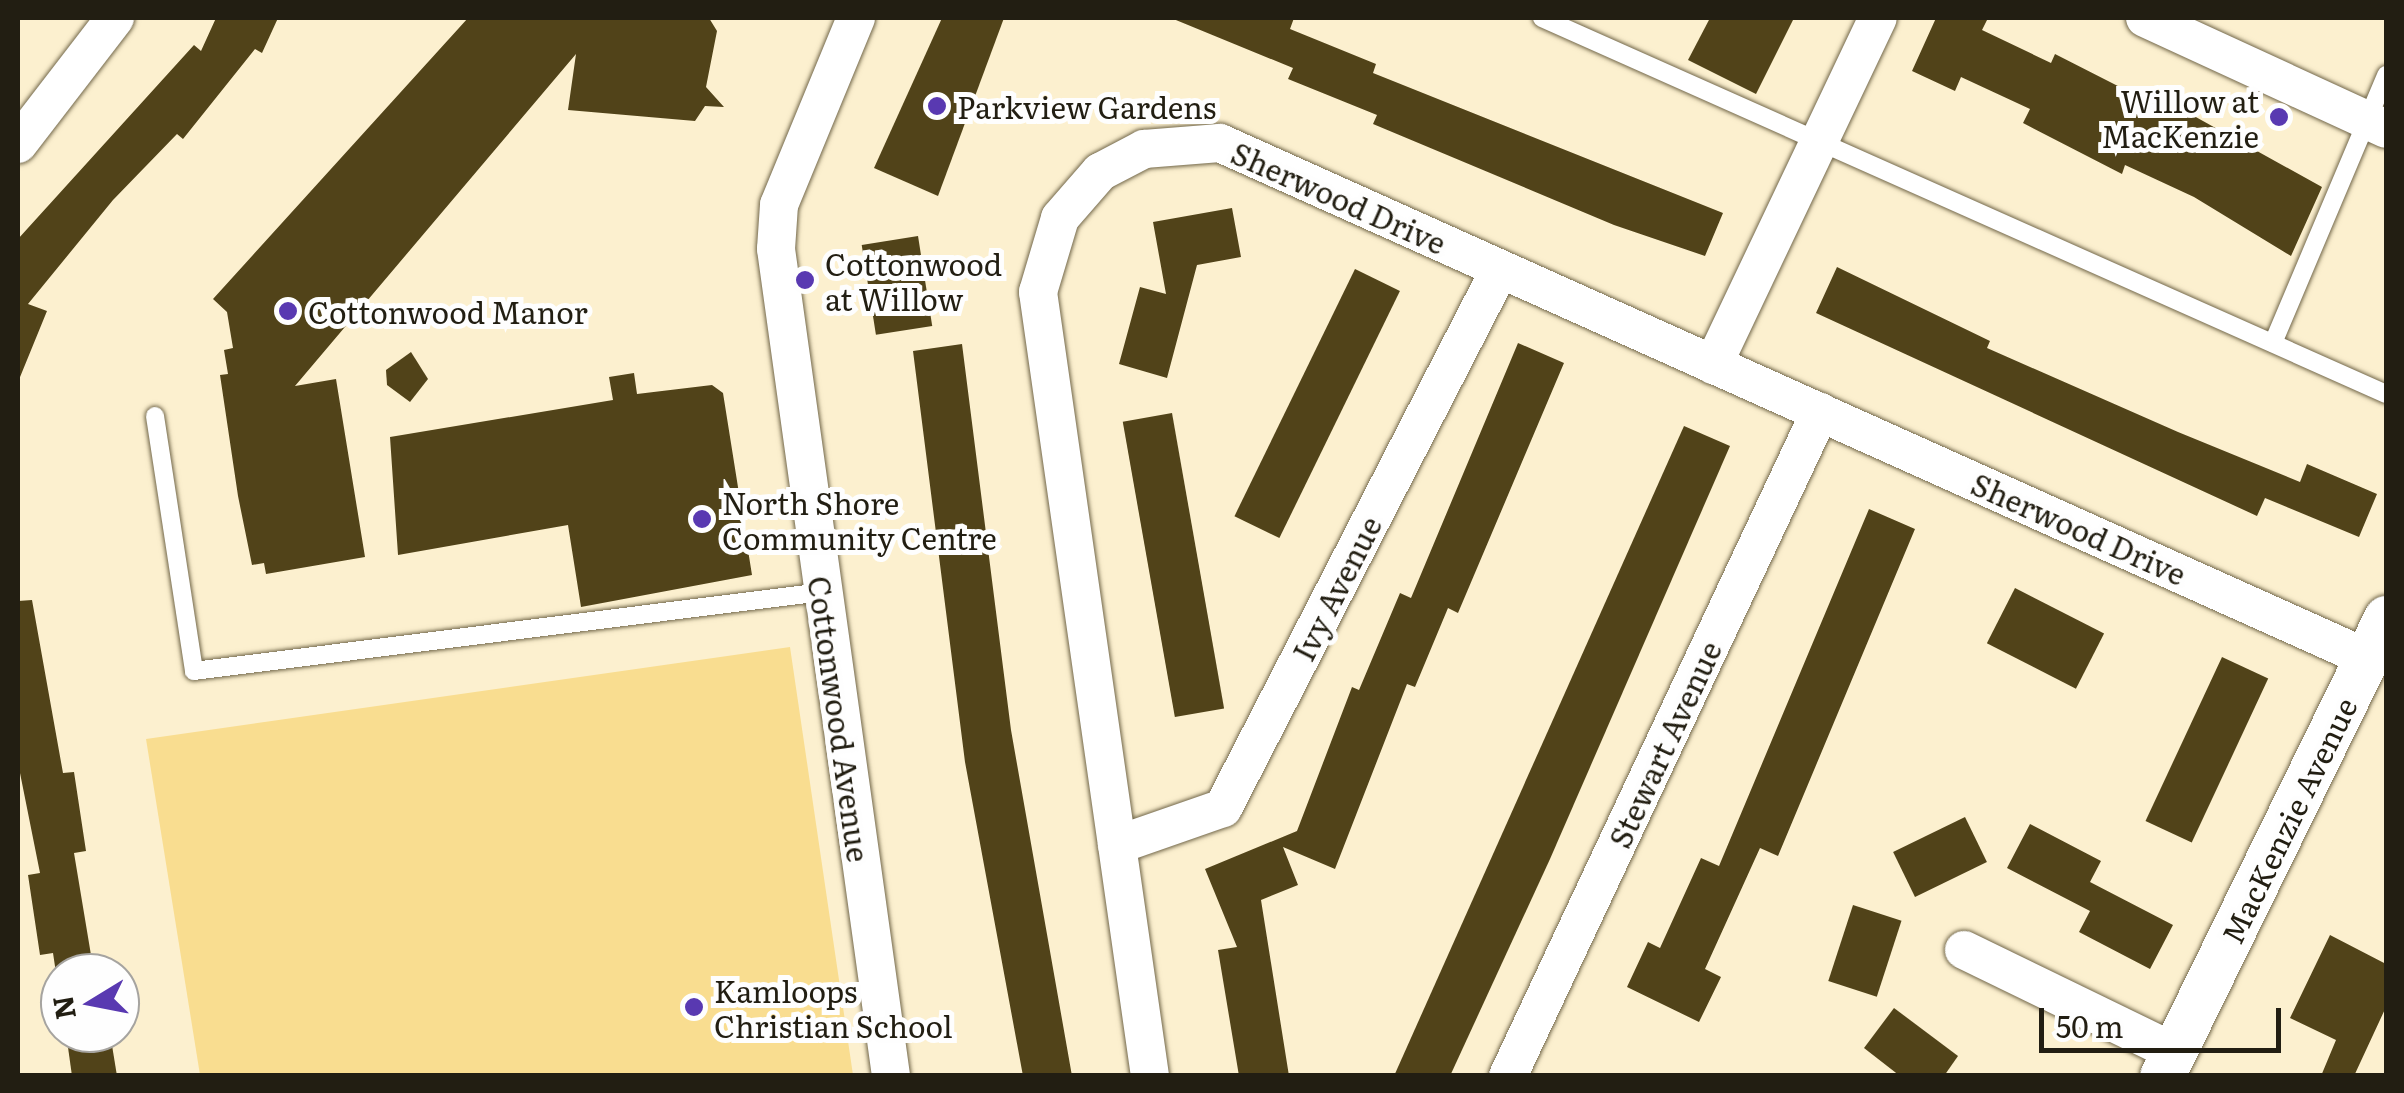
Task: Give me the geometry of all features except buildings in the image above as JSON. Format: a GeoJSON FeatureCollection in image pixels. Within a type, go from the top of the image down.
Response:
{"type":"FeatureCollection","features":[{"type":"Feature","properties":{"kind":"street"},"geometry":{"type":"LineString","coordinates":[[18,144],[116,18]]}},
{"type":"Feature","properties":{"kind":"street","name":"Cottonwood Avenue"},"geometry":{"type":"LineString","coordinates":[[856,18],[779,205],[777,235],[822,592],[891,1076]]}},
{"type":"Feature","properties":{"kind":"street"},"geometry":{"type":"LineString","coordinates":[[1712,364],[1878,18]]}},
{"type":"Feature","properties":{"kind":"street"},"geometry":{"type":"LineString","coordinates":[[2144,18],[2376,124]]}},
{"type":"Feature","properties":{"kind":"street","name":"Sherwood Drive"},"geometry":{"type":"LineString","coordinates":[[1150,1076],[1038,292],[1060,218],[1100,172],[1144,149],[1220,143],[1820,412],[2377,638]]}},
{"type":"Feature","properties":{"kind":"street","name":"Ivy Avenue"},"geometry":{"type":"LineString","coordinates":[[1117,845],[1223,808],[1500,269]]}},
{"type":"Feature","properties":{"kind":"street","name":"Stewart Avenue"},"geometry":{"type":"LineString","coordinates":[[1508,1076],[1820,412]]}},
{"type":"Feature","properties":{"kind":"street","name":"MacKenzie Avenue"},"geometry":{"type":"LineString","coordinates":[[2168,1064],[2377,638]]}},
{"type":"Feature","properties":{"kind":"street"},"geometry":{"type":"LineString","coordinates":[[1964,950],[2168,1064]]}},
{"type":"Feature","properties":{"kind":"lane"},"geometry":{"type":"LineString","coordinates":[[1542,18],[2386,394]]}},
{"type":"Feature","properties":{"kind":"lane"},"geometry":{"type":"LineString","coordinates":[[2273,343],[2376,124],[2386,75]]}},
{"type":"Feature","properties":{"kind":"lane"},"geometry":{"type":"LineString","coordinates":[[155,416],[194,671],[822,592]]}},
{"type":"Feature","properties":{"kind":"shaded area"},"geometry":{"type":"Polygon","coordinates":[[[790,647],[853,1075],[200,1075],[146,739],[790,647]]]}},
{"type":"Feature","properties":{"kind":"place","name":"Parkview Gardens"},"geometry":{"type":"Point","coordinates":[937,106]}},
{"type":"Feature","properties":{"kind":"place","name":"Willow at MacKenzie"},"geometry":{"type":"Point","coordinates":[2279,117]}},
{"type":"Feature","properties":{"kind":"place","name":"Cottonwood at Willow"},"geometry":{"type":"Point","coordinates":[805,280]}},
{"type":"Feature","properties":{"kind":"place","name":"Cottonwood Manor"},"geometry":{"type":"Point","coordinates":[288,311]}},
{"type":"Feature","properties":{"kind":"place","name":"North Shore Community Centre"},"geometry":{"type":"Point","coordinates":[702,519]}},
{"type":"Feature","properties":{"kind":"place","name":"Kamloops Christian School"},"geometry":{"type":"Point","coordinates":[694,1007]}}]}
